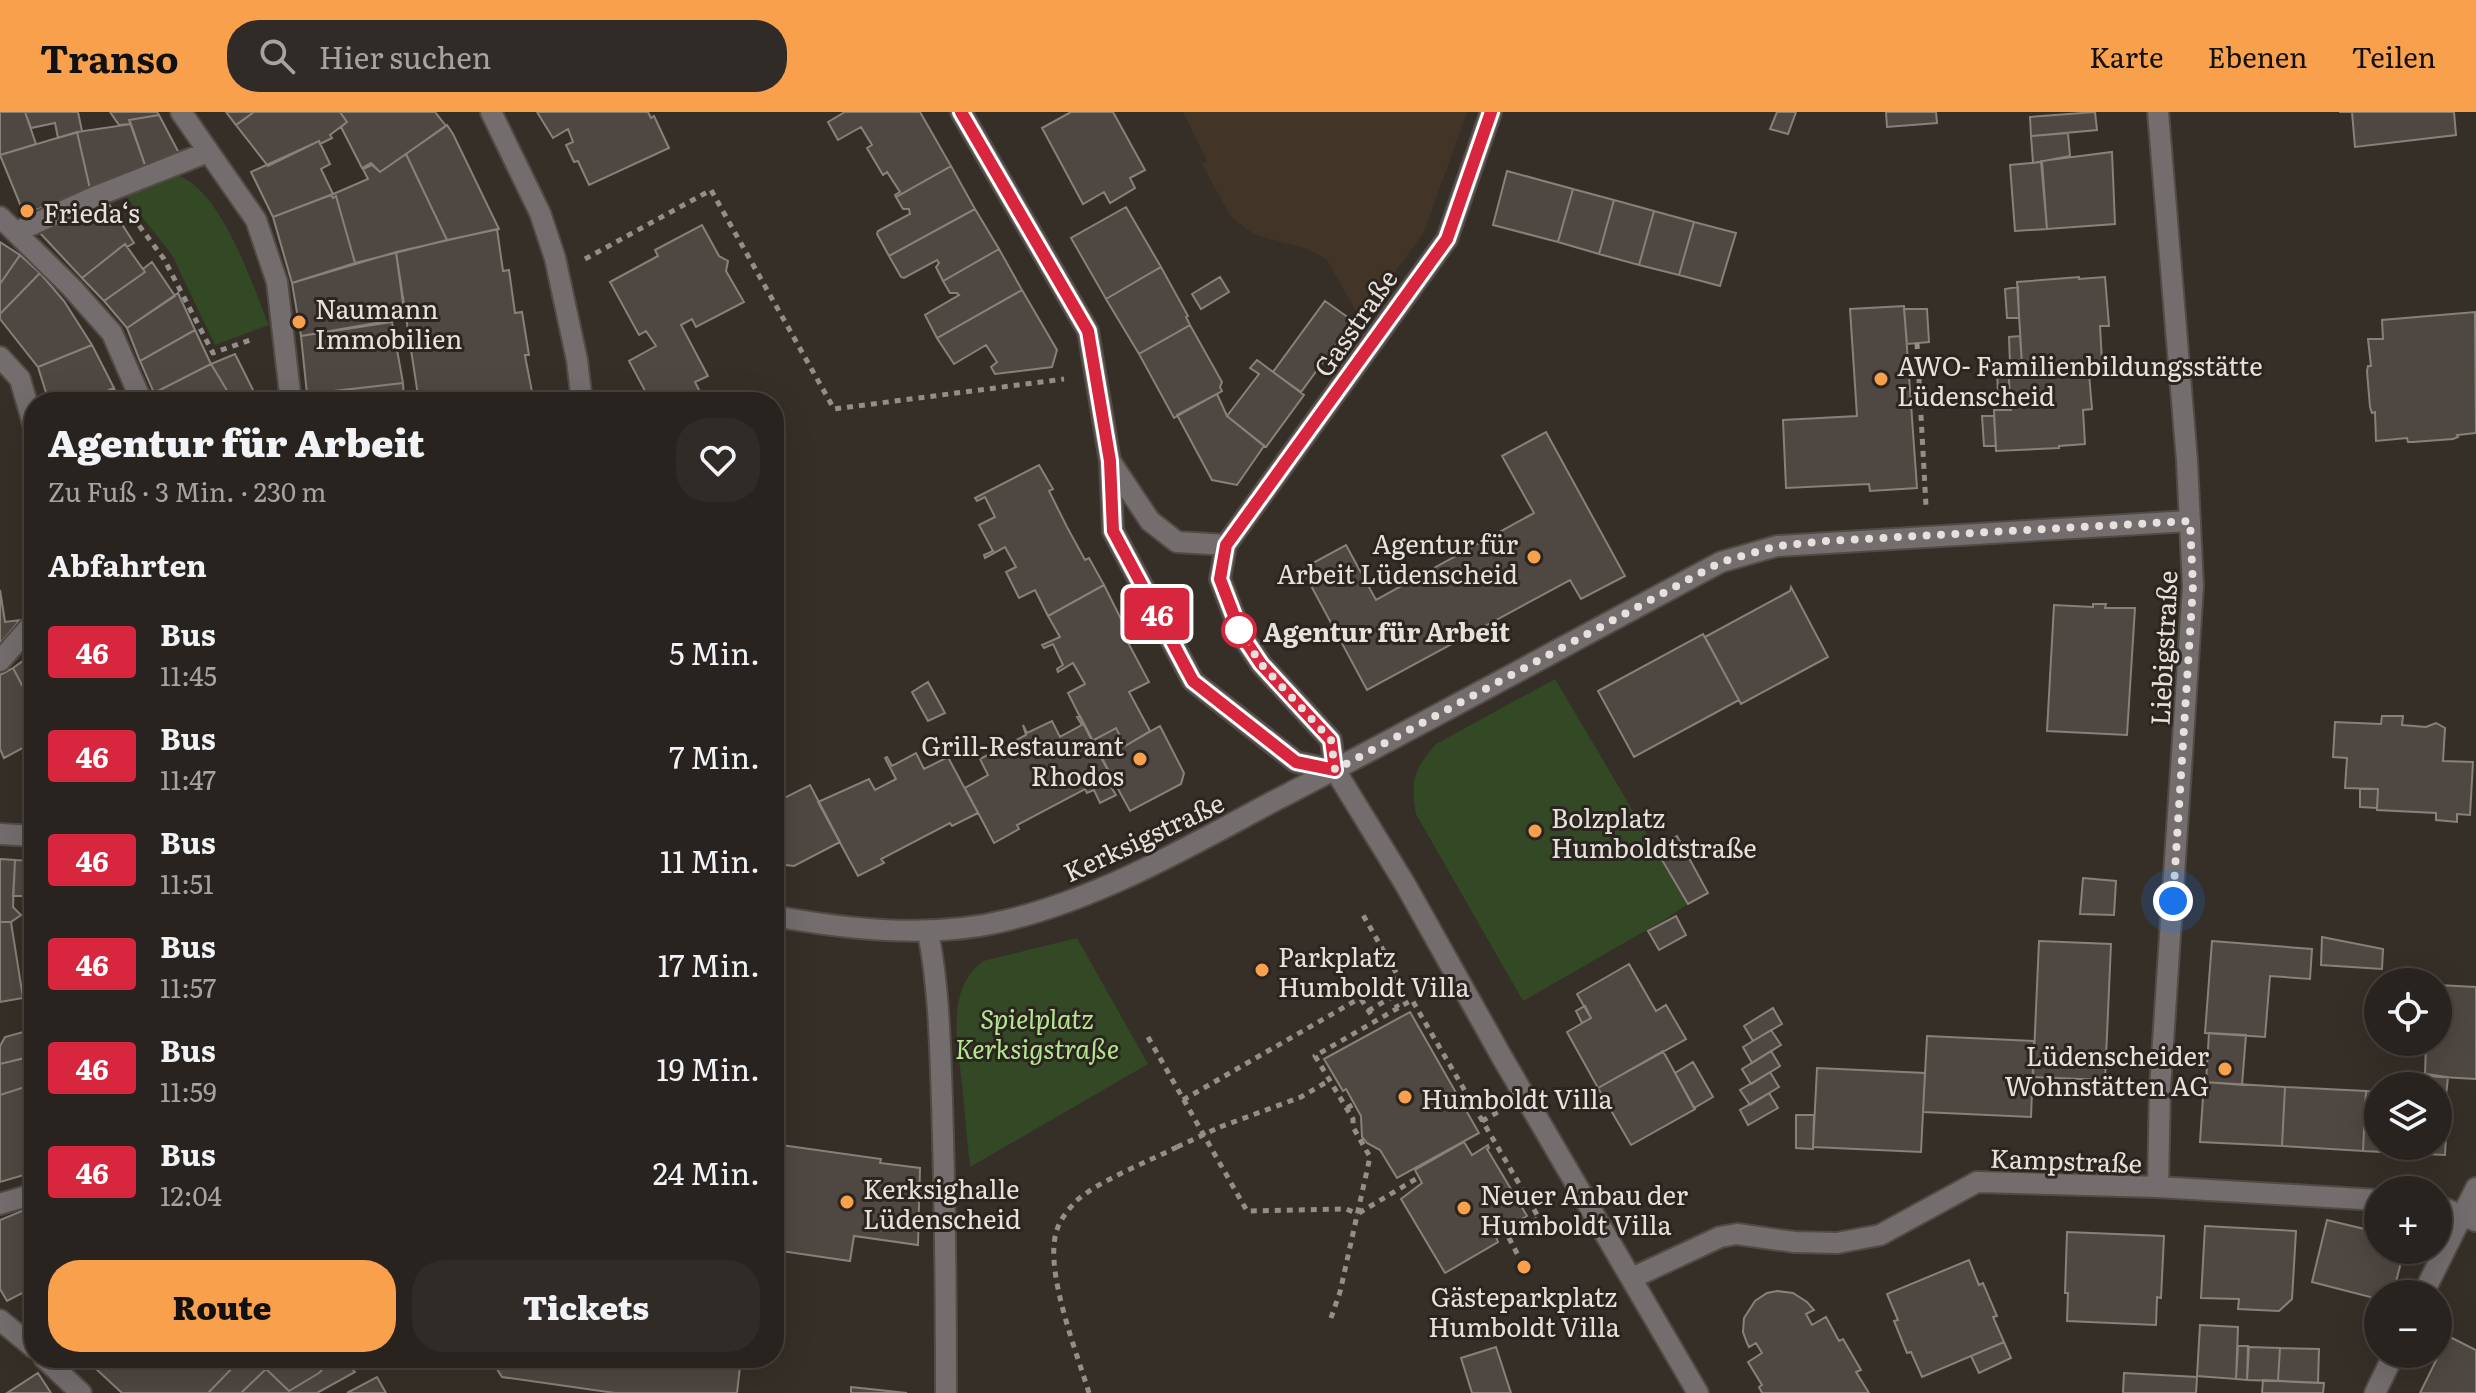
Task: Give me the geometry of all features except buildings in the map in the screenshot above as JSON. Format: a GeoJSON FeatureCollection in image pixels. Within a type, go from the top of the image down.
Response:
{"type":"FeatureCollection","features":[{"type":"Feature","properties":{"kind":"street"},"geometry":{"type":"LineString","coordinates":[[181,112],[256,220],[277,282],[290,392]]}},
{"type":"Feature","properties":{"kind":"street"},"geometry":{"type":"LineString","coordinates":[[491,112],[540,213],[555,258],[581,392]]}},
{"type":"Feature","properties":{"kind":"street"},"geometry":{"type":"LineString","coordinates":[[961,112],[1088,331],[1110,461],[1113,531],[1193,681],[1296,762],[1335,770]]}},
{"type":"Feature","properties":{"kind":"street","name":"Gasstraße"},"geometry":{"type":"LineString","coordinates":[[1226,545],[1447,239],[1491,112]]}},
{"type":"Feature","properties":{"kind":"street","name":"Liebigstraße"},"geometry":{"type":"LineString","coordinates":[[2158,112],[2193,586],[2160,1088],[2158,1187]]}},
{"type":"Feature","properties":{"kind":"street"},"geometry":{"type":"LineString","coordinates":[[16,232],[208,152]]}},
{"type":"Feature","properties":{"kind":"street"},"geometry":{"type":"LineString","coordinates":[[0,217],[72,288],[112,333],[138,392]]}},
{"type":"Feature","properties":{"kind":"street"},"geometry":{"type":"LineString","coordinates":[[0,357],[20,379],[24,393]]}},
{"type":"Feature","properties":{"kind":"street"},"geometry":{"type":"LineString","coordinates":[[1110,461],[1150,521],[1177,542],[1226,545],[1220,579],[1241,634],[1261,664],[1331,740],[1335,770],[1405,884],[1698,1393]]}},
{"type":"Feature","properties":{"kind":"street","name":"Kerksigstraße"},"geometry":{"type":"LineString","coordinates":[[784,917],[928,932],[1007,921],[1098,890],[1124,880],[1335,770],[1721,562],[1777,546],[2190,521]]}},
{"type":"Feature","properties":{"kind":"street"},"geometry":{"type":"LineString","coordinates":[[0,661],[24,633]]}},
{"type":"Feature","properties":{"kind":"street"},"geometry":{"type":"LineString","coordinates":[[0,834],[24,835]]}},
{"type":"Feature","properties":{"kind":"street"},"geometry":{"type":"LineString","coordinates":[[928,932],[937,984],[941,1083],[946,1393]]}},
{"type":"Feature","properties":{"kind":"street","name":"Kampstraße"},"geometry":{"type":"LineString","coordinates":[[1632,1278],[1720,1237],[1737,1234],[1794,1242],[1837,1243],[1880,1235],[1977,1182],[2158,1187],[2364,1199]]}},
{"type":"Feature","properties":{"kind":"street"},"geometry":{"type":"LineString","coordinates":[[2432,1280],[2469,1219],[2476,1188]]}},
{"type":"Feature","properties":{"kind":"street"},"geometry":{"type":"LineString","coordinates":[[0,1204],[24,1197]]}},
{"type":"Feature","properties":{"kind":"street"},"geometry":{"type":"LineString","coordinates":[[0,1320],[24,1340]]}},
{"type":"Feature","properties":{"kind":"street"},"geometry":{"type":"LineString","coordinates":[[55,1368],[81,1393]]}},
{"type":"Feature","properties":{"kind":"street"},"geometry":{"type":"LineString","coordinates":[[2375,1393],[2387,1368]]}},
{"type":"Feature","properties":{"kind":"path"},"geometry":{"type":"LineString","coordinates":[[112,190],[164,259],[213,353],[283,329]]}},
{"type":"Feature","properties":{"kind":"path"},"geometry":{"type":"LineString","coordinates":[[557,274],[711,190],[834,409],[1096,374]]}},
{"type":"Feature","properties":{"kind":"path"},"geometry":{"type":"LineString","coordinates":[[1917,343],[1928,536]]}},
{"type":"Feature","properties":{"kind":"path"},"geometry":{"type":"LineString","coordinates":[[1183,1100],[1398,976],[1363,915],[1360,917]]}},
{"type":"Feature","properties":{"kind":"path"},"geometry":{"type":"LineString","coordinates":[[1361,999],[1370,1013],[1392,997],[1398,1008]]}},
{"type":"Feature","properties":{"kind":"path"},"geometry":{"type":"LineString","coordinates":[[1331,1318],[1340,1292],[1370,1157],[1353,1127],[1353,1119],[1315,1056],[1412,1000],[1539,1218],[1508,1236],[1524,1267]]}},
{"type":"Feature","properties":{"kind":"path"},"geometry":{"type":"LineString","coordinates":[[1148,1037],[1247,1211],[1346,1209],[1358,1214]]}},
{"type":"Feature","properties":{"kind":"path"},"geometry":{"type":"LineString","coordinates":[[1444,1072],[1451,1068]]}},
{"type":"Feature","properties":{"kind":"path"},"geometry":{"type":"LineString","coordinates":[[1089,1393],[1056,1285],[1055,1236],[1060,1223],[1077,1200],[1177,1147],[1220,1127],[1301,1097],[1330,1080]]}},
{"type":"Feature","properties":{"kind":"path"},"geometry":{"type":"LineString","coordinates":[[1347,1108],[1354,1104]]}},
{"type":"Feature","properties":{"kind":"path"},"geometry":{"type":"LineString","coordinates":[[1358,1214],[1419,1177]]}},
{"type":"Feature","properties":{"kind":"path"},"geometry":{"type":"LineString","coordinates":[[1508,1184],[1515,1179]]}},
{"type":"Feature","properties":{"kind":"shaded area"},"geometry":{"type":"Polygon","coordinates":[[[1183,112],[1467,112],[1424,232],[1361,320],[1327,260],[1305,248],[1255,235],[1231,217],[1202,164],[1207,161],[1183,112]]]}},
{"type":"Feature","properties":{"kind":"green space"},"geometry":{"type":"Polygon","coordinates":[[[174,174],[191,182],[220,216],[269,325],[215,345],[172,255],[124,194],[174,174]]]}},
{"type":"Feature","properties":{"kind":"green space","name":"Bolzplatz Humboldtstraße"},"geometry":{"type":"Polygon","coordinates":[[[1555,679],[1688,904],[1523,1001],[1416,814],[1414,784],[1418,768],[1436,744],[1555,679]]]}},
{"type":"Feature","properties":{"kind":"green space","name":"Spielplatz Kerksigstraße"},"geometry":{"type":"Polygon","coordinates":[[[1077,938],[1148,1064],[970,1167],[957,1035],[963,987],[983,961],[1077,938]]]}},
{"type":"Feature","properties":{"kind":"bus line","name":"46"},"geometry":{"type":"LineString","coordinates":[[961,112],[1088,331],[1110,461],[1113,531],[1193,681],[1296,762],[1335,770],[1331,740],[1261,664],[1241,634],[1220,579],[1226,545],[1447,239],[1491,112]]}},
{"type":"Feature","properties":{"kind":"place","name":"Frieda‘s"},"geometry":{"type":"Point","coordinates":[27,211]}},
{"type":"Feature","properties":{"kind":"place","name":"Naumann Immobilien"},"geometry":{"type":"Point","coordinates":[299,322]}},
{"type":"Feature","properties":{"kind":"place","name":"AWO- Familienbildungsstätte Lüdenscheid"},"geometry":{"type":"Point","coordinates":[1881,379]}},
{"type":"Feature","properties":{"kind":"place","name":"Agentur für Arbeit Lüdenscheid"},"geometry":{"type":"Point","coordinates":[1534,557]}},
{"type":"Feature","properties":{"kind":"place","name":"Agentur für Arbeit"},"geometry":{"type":"Point","coordinates":[1239,630]}},
{"type":"Feature","properties":{"kind":"place","name":"Grill-Restaurant Rhodos"},"geometry":{"type":"Point","coordinates":[1140,759]}},
{"type":"Feature","properties":{"kind":"place","name":"Bolzplatz Humboldtstraße"},"geometry":{"type":"Point","coordinates":[1535,831]}},
{"type":"Feature","properties":{"kind":"place","name":"Parkplatz Humboldt Villa"},"geometry":{"type":"Point","coordinates":[1262,970]}},
{"type":"Feature","properties":{"kind":"place","name":"Lüdenscheider Wohnstätten AG"},"geometry":{"type":"Point","coordinates":[2225,1069]}},
{"type":"Feature","properties":{"kind":"place","name":"Humboldt Villa"},"geometry":{"type":"Point","coordinates":[1405,1097]}},
{"type":"Feature","properties":{"kind":"place","name":"Kerksighalle Lüdenscheid"},"geometry":{"type":"Point","coordinates":[847,1202]}},
{"type":"Feature","properties":{"kind":"place","name":"Neuer Anbau der Humboldt Villa"},"geometry":{"type":"Point","coordinates":[1464,1208]}},
{"type":"Feature","properties":{"kind":"place","name":"Gästeparkplatz Humboldt Villa"},"geometry":{"type":"Point","coordinates":[1524,1267]}},
{"type":"Feature","properties":{"kind":"route"},"geometry":{"type":"LineString","coordinates":[[1239,630],[1261,664],[1331,740],[1335,770],[1721,562],[1777,546],[1827,541],[2190,521],[2193,586],[2173,901]]}}]}
